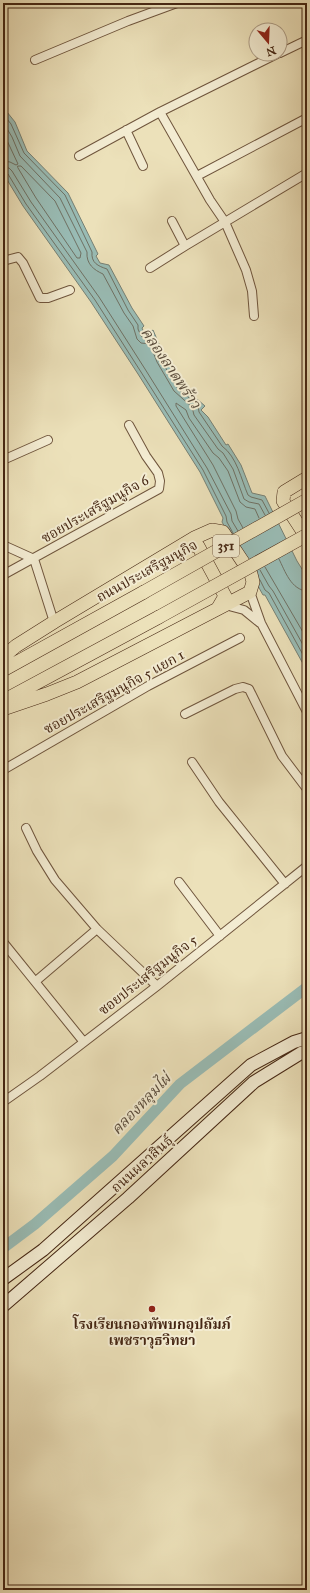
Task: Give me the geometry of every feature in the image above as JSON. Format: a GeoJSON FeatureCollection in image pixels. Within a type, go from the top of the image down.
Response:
{"type":"FeatureCollection","features":[{"type":"Feature","properties":{"kind":"main road"},"geometry":{"type":"LineString","coordinates":[[307,478],[284,492],[283,501],[307,536]]}},
{"type":"Feature","properties":{"kind":"main road","name":"ถนนประเสริฐมนูกิจ"},"geometry":{"type":"LineString","coordinates":[[3,670],[307,500]]}},
{"type":"Feature","properties":{"kind":"main road"},"geometry":{"type":"LineString","coordinates":[[3,656],[54,622],[194,538],[212,530],[223,532],[251,574],[253,582],[250,592],[77,682],[3,709]]}},
{"type":"Feature","properties":{"kind":"main road","name":"351"},"geometry":{"type":"LineString","coordinates":[[3,701],[307,536]]}},
{"type":"Feature","properties":{"kind":"main road"},"geometry":{"type":"LineString","coordinates":[[184,544],[198,546],[225,596],[221,606]]}},
{"type":"Feature","properties":{"kind":"main road","name":"ถนนผลาสินธุ์"},"geometry":{"type":"LineString","coordinates":[[3,1279],[43,1250],[251,1065],[294,1042],[307,1038]]}},
{"type":"Feature","properties":{"kind":"main road","name":"ถนนผลาสินธุ์"},"geometry":{"type":"LineString","coordinates":[[3,1306],[124,1201],[254,1082],[300,1053],[307,1051]]}},
{"type":"Feature","properties":{"kind":"street"},"geometry":{"type":"LineString","coordinates":[[35,60],[128,21],[177,3]]}},
{"type":"Feature","properties":{"kind":"street"},"geometry":{"type":"LineString","coordinates":[[288,49],[307,40]]}},
{"type":"Feature","properties":{"kind":"street"},"geometry":{"type":"LineString","coordinates":[[79,156],[160,112],[261,62]]}},
{"type":"Feature","properties":{"kind":"street"},"geometry":{"type":"LineString","coordinates":[[160,112],[224,222],[246,270],[252,291],[254,316]]}},
{"type":"Feature","properties":{"kind":"street"},"geometry":{"type":"LineString","coordinates":[[197,176],[307,118]]}},
{"type":"Feature","properties":{"kind":"street"},"geometry":{"type":"LineString","coordinates":[[126,130],[143,166]]}},
{"type":"Feature","properties":{"kind":"street"},"geometry":{"type":"LineString","coordinates":[[150,268],[307,173]]}},
{"type":"Feature","properties":{"kind":"street"},"geometry":{"type":"LineString","coordinates":[[172,221],[185,246]]}},
{"type":"Feature","properties":{"kind":"street"},"geometry":{"type":"LineString","coordinates":[[3,261],[18,257],[23,263],[40,298],[48,298],[70,290]]}},
{"type":"Feature","properties":{"kind":"street","name":"ซอยประเสริฐมนูกิจ 6"},"geometry":{"type":"LineString","coordinates":[[3,575],[158,489],[160,481],[158,473],[146,456],[129,425]]}},
{"type":"Feature","properties":{"kind":"street"},"geometry":{"type":"LineString","coordinates":[[3,460],[48,440]]}},
{"type":"Feature","properties":{"kind":"street"},"geometry":{"type":"LineString","coordinates":[[3,545],[34,558],[54,622]]}},
{"type":"Feature","properties":{"kind":"street"},"geometry":{"type":"LineString","coordinates":[[250,592],[261,624],[307,712]]}},
{"type":"Feature","properties":{"kind":"street"},"geometry":{"type":"LineString","coordinates":[[221,606],[244,610],[261,624]]}},
{"type":"Feature","properties":{"kind":"street","name":"ซอยประเสริฐมนูกิจ 5 แยก 1"},"geometry":{"type":"LineString","coordinates":[[3,770],[148,686],[240,638]]}},
{"type":"Feature","properties":{"kind":"street"},"geometry":{"type":"LineString","coordinates":[[185,714],[235,689],[242,687],[248,689],[282,756],[307,789]]}},
{"type":"Feature","properties":{"kind":"street"},"geometry":{"type":"LineString","coordinates":[[192,762],[220,802],[285,884]]}},
{"type":"Feature","properties":{"kind":"street"},"geometry":{"type":"LineString","coordinates":[[26,828],[37,851],[55,880],[97,929],[157,986]]}},
{"type":"Feature","properties":{"kind":"street","name":"ซอยประเสริฐมนูกิจ 5"},"geometry":{"type":"LineString","coordinates":[[3,1102],[157,986],[307,866]]}},
{"type":"Feature","properties":{"kind":"street"},"geometry":{"type":"LineString","coordinates":[[179,882],[220,936]]}},
{"type":"Feature","properties":{"kind":"street"},"geometry":{"type":"LineString","coordinates":[[36,981],[97,929]]}},
{"type":"Feature","properties":{"kind":"street"},"geometry":{"type":"LineString","coordinates":[[3,942],[83,1041]]}},
{"type":"Feature","properties":{"kind":"water","name":"คลองลาดพร้าว"},"geometry":{"type":"Polygon","coordinates":[[[3,107],[15,122],[27,151],[68,193],[98,254],[96,256],[100,263],[109,265],[132,308],[144,326],[142,328],[145,335],[153,330],[165,358],[182,386],[205,406],[201,410],[208,417],[226,445],[228,444],[241,465],[252,493],[265,496],[297,561],[307,577],[307,671],[222,522],[223,518],[200,472],[91,302],[23,206],[3,173],[3,107]]]}},
{"type":"Feature","properties":{"kind":"waterway","name":"คลองหลุมไผ่"},"geometry":{"type":"LineString","coordinates":[[3,1248],[35,1224],[113,1156],[180,1084],[307,987]]}},
{"type":"Feature","properties":{"kind":"place","name":"โรงเรียนกองทัพบกอุปถัมภ์ เพชราวุธวิทยา"},"geometry":{"type":"Point","coordinates":[152,1309]}}]}
